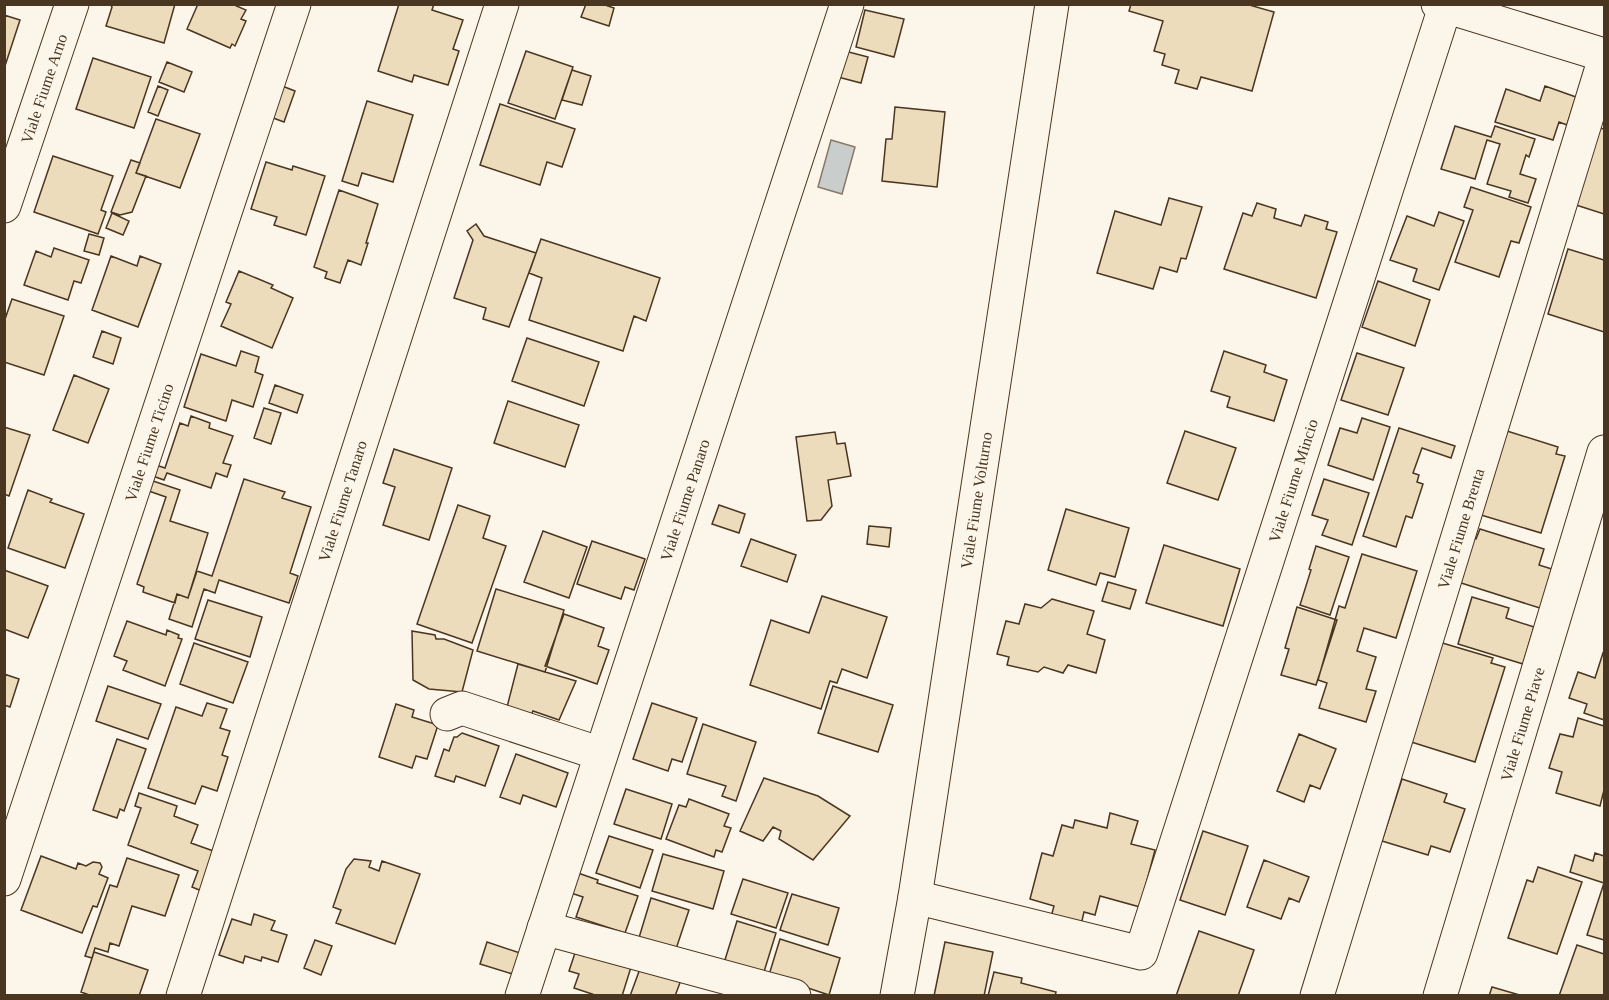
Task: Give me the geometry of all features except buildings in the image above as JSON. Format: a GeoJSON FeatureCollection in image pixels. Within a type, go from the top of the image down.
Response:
{"type":"FeatureCollection","features":[{"type":"Feature","properties":{"kind":"street","name":"Viale Fiume Arno"},"geometry":{"type":"LineString","coordinates":[[4,206],[72,4]]}},
{"type":"Feature","properties":{"kind":"street","name":"Viale Fiume Ticino"},"geometry":{"type":"LineString","coordinates":[[4,879],[294,4]]}},
{"type":"Feature","properties":{"kind":"street","name":"Viale Fiume Tanaro"},"geometry":{"type":"LineString","coordinates":[[183,996],[502,4]]}},
{"type":"Feature","properties":{"kind":"street","name":"Viale Fiume Panaro"},"geometry":{"type":"LineString","coordinates":[[522,996],[847,4]]}},
{"type":"Feature","properties":{"kind":"street","name":"Viale Fiume Volturno"},"geometry":{"type":"LineString","coordinates":[[897,996],[915,897],[1052,4]]}},
{"type":"Feature","properties":{"kind":"street"},"geometry":{"type":"LineString","coordinates":[[1441,6],[1533,18],[1605,55]]}},
{"type":"Feature","properties":{"kind":"street","name":"Viale Fiume Mincio"},"geometry":{"type":"LineString","coordinates":[[915,897],[1141,953],[1441,6]]}},
{"type":"Feature","properties":{"kind":"street","name":"Viale Fiume Brenta"},"geometry":{"type":"LineString","coordinates":[[1317,996],[1605,60]]}},
{"type":"Feature","properties":{"kind":"street","name":"Viale Fiume Piave"},"geometry":{"type":"LineString","coordinates":[[1440,996],[1605,452]]}},
{"type":"Feature","properties":{"kind":"street"},"geometry":{"type":"LineString","coordinates":[[447,714],[462,708],[601,754]]}},
{"type":"Feature","properties":{"kind":"street"},"geometry":{"type":"LineString","coordinates":[[544,928],[794,996]]}},
{"type":"Feature","properties":{"kind":"shaded area"},"geometry":{"type":"Polygon","coordinates":[[[831,140],[855,147],[842,194],[818,187],[831,140]]]}}]}
